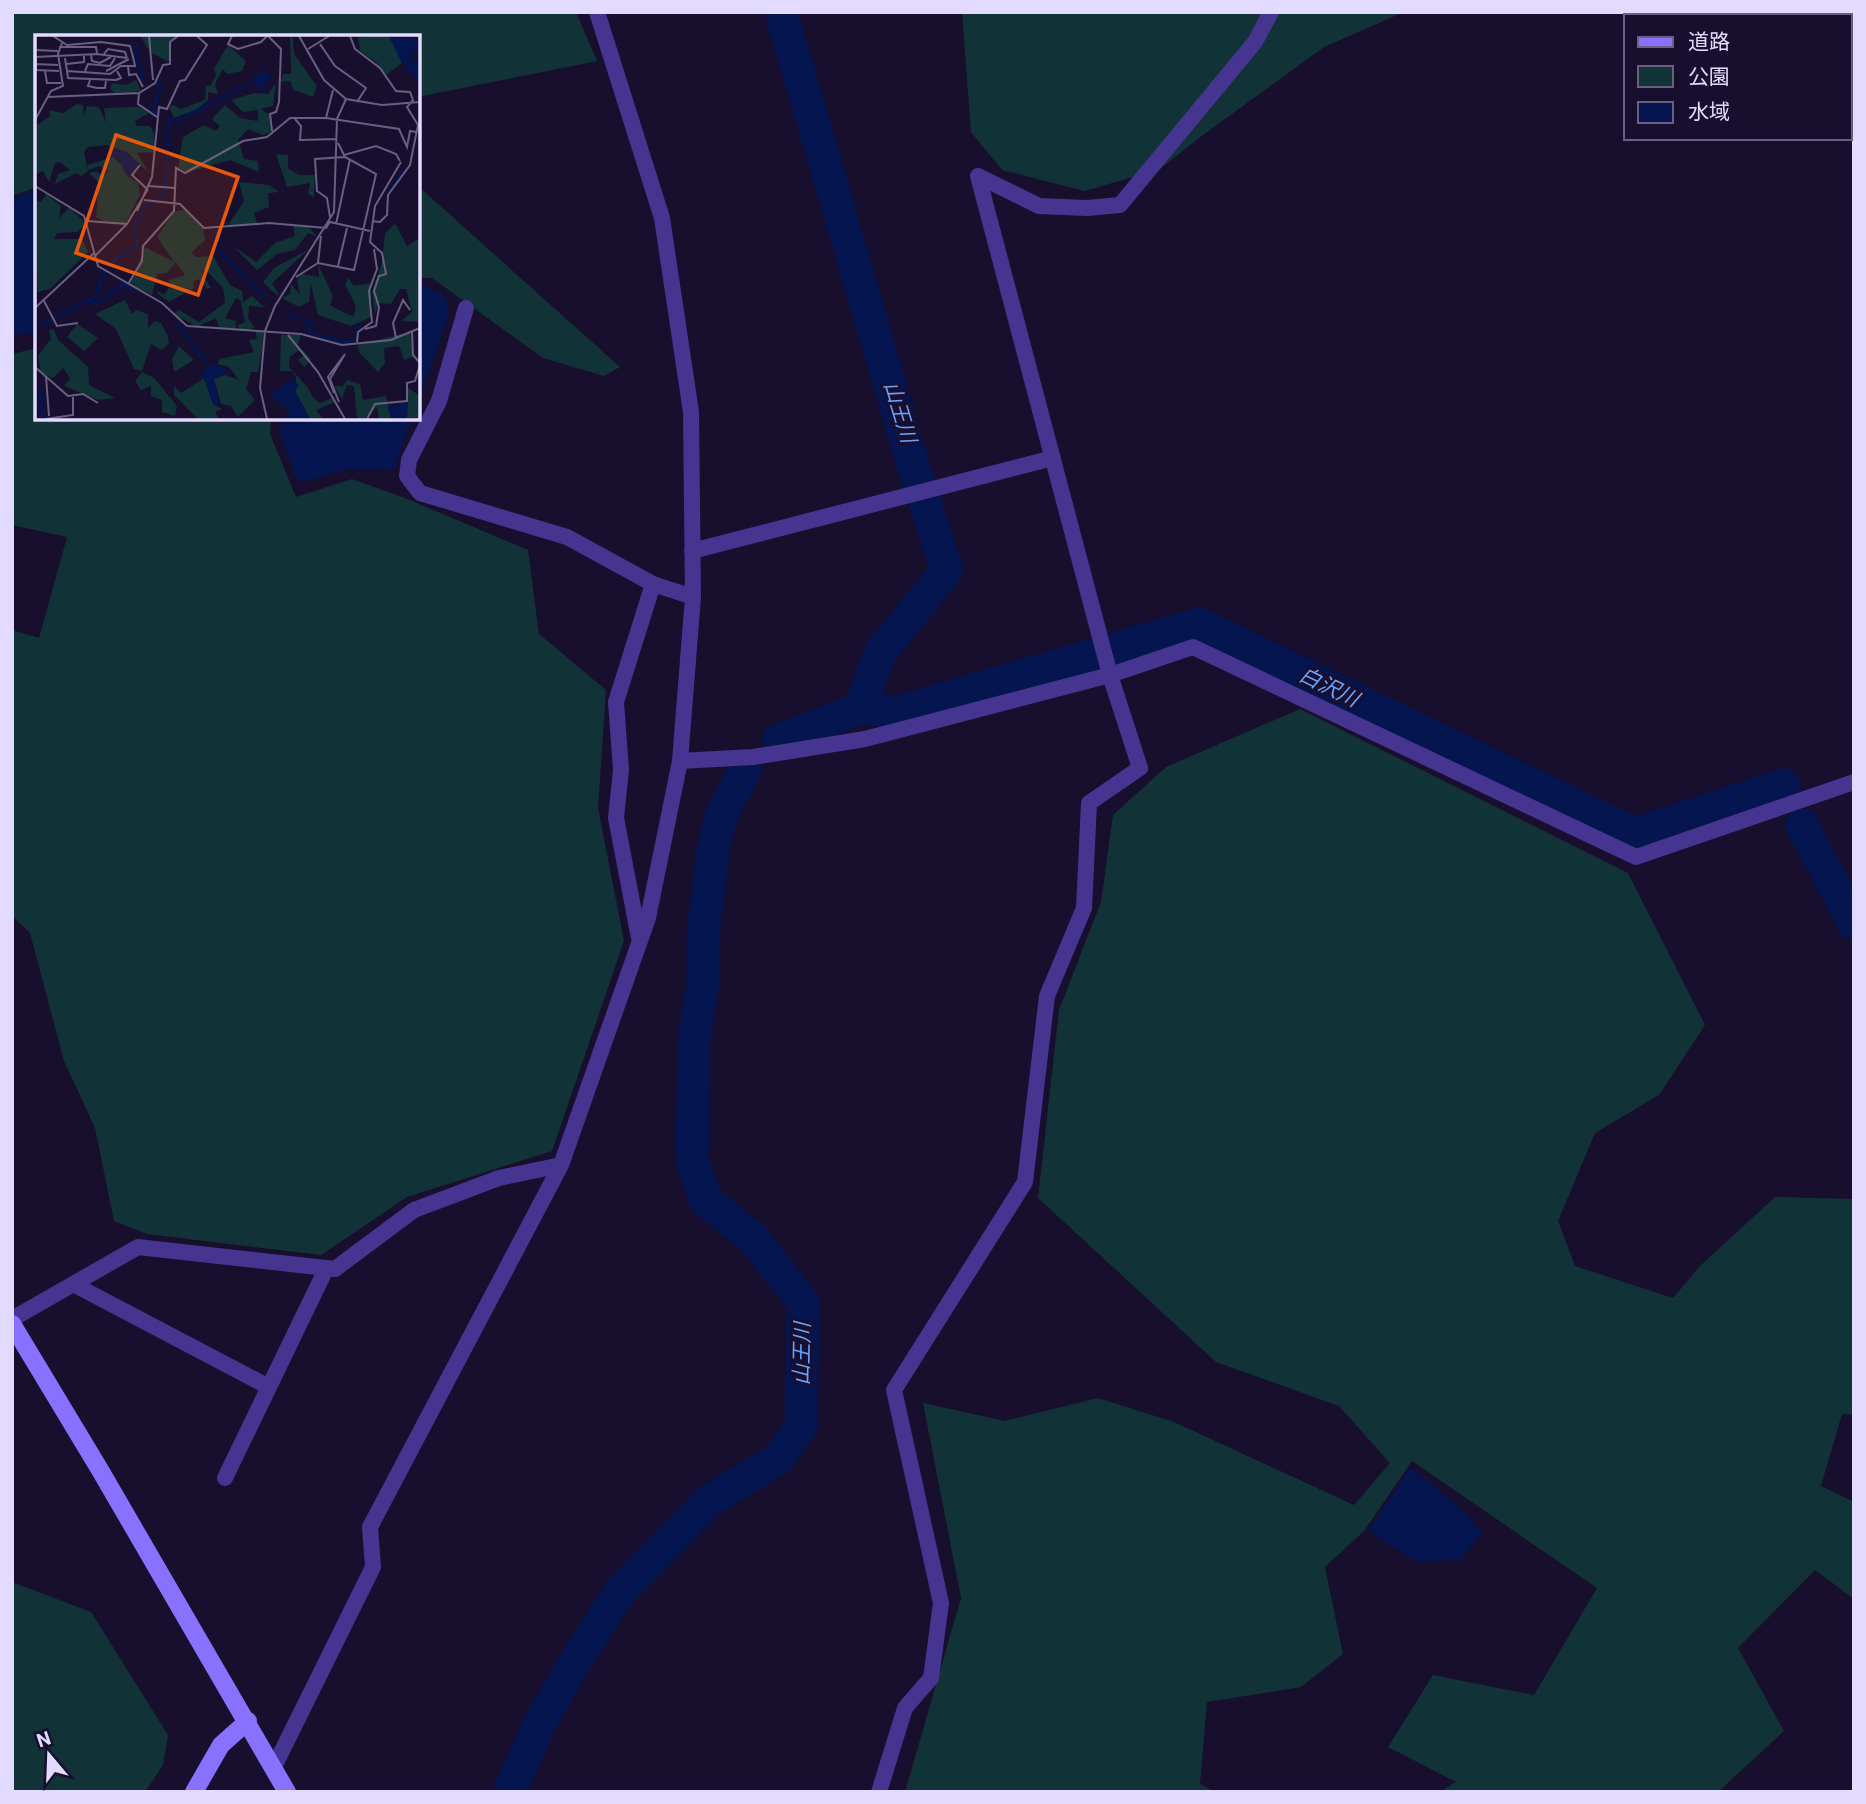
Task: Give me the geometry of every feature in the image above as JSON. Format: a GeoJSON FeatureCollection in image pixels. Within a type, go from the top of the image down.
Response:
{"type":"FeatureCollection","features":[{"type":"Feature","properties":{"kind":"street"},"geometry":{"type":"LineString","coordinates":[[274,1767],[373,1567],[370,1527],[561,1165],[648,918],[680,761],[693,597],[691,412],[662,218],[597,12]]}},
{"type":"Feature","properties":{"kind":"street"},"geometry":{"type":"LineString","coordinates":[[879,1792],[905,1708],[931,1678],[942,1603],[894,1390],[1025,1182],[1047,996],[1084,908],[1089,803],[1140,768],[1110,675],[978,176],[1039,206],[1087,208],[1120,205],[1255,42],[1271,12]]}},
{"type":"Feature","properties":{"kind":"street"},"geometry":{"type":"LineString","coordinates":[[466,308],[439,401],[409,460],[407,477],[420,493],[567,537],[653,584],[693,597]]}},
{"type":"Feature","properties":{"kind":"street"},"geometry":{"type":"LineString","coordinates":[[692,551],[1053,458]]}},
{"type":"Feature","properties":{"kind":"street"},"geometry":{"type":"LineString","coordinates":[[639,940],[616,818],[621,770],[616,702],[653,584]]}},
{"type":"Feature","properties":{"kind":"street"},"geometry":{"type":"LineString","coordinates":[[680,761],[753,757],[865,739],[1110,675],[1193,648],[1636,858],[1854,782]]}},
{"type":"Feature","properties":{"kind":"street"},"geometry":{"type":"LineString","coordinates":[[287,1792],[248,1721],[12,1321],[138,1247],[335,1269],[414,1210],[499,1178],[561,1165]]}},
{"type":"Feature","properties":{"kind":"street"},"geometry":{"type":"LineString","coordinates":[[225,1478],[326,1269]]}},
{"type":"Feature","properties":{"kind":"street"},"geometry":{"type":"LineString","coordinates":[[73,1284],[269,1387]]}},
{"type":"Feature","properties":{"kind":"street"},"geometry":{"type":"LineString","coordinates":[[194,1792],[221,1745],[248,1721]]}},
{"type":"Feature","properties":{"kind":"green space"},"geometry":{"type":"Polygon","coordinates":[[[12,12],[576,12],[597,61],[420,97],[420,35],[35,35],[35,188],[12,196],[12,12]]]}},
{"type":"Feature","properties":{"kind":"green space"},"geometry":{"type":"Polygon","coordinates":[[[962,12],[1404,12],[1324,47],[1160,169],[1085,191],[1002,170],[971,132],[962,12]]]}},
{"type":"Feature","properties":{"kind":"green space"},"geometry":{"type":"Polygon","coordinates":[[[420,188],[620,367],[604,376],[543,358],[432,278],[420,278],[420,188]]]}},
{"type":"Feature","properties":{"kind":"green space"},"geometry":{"type":"Polygon","coordinates":[[[35,348],[35,420],[271,420],[270,434],[296,497],[352,479],[405,498],[528,550],[539,634],[606,690],[598,808],[624,941],[552,1151],[407,1197],[321,1255],[147,1234],[114,1221],[95,1128],[64,1061],[30,933],[12,916],[12,630],[39,638],[67,537],[12,525],[12,354],[35,348]]]}},
{"type":"Feature","properties":{"kind":"green space"},"geometry":{"type":"Polygon","coordinates":[[[1300,709],[1628,873],[1705,1025],[1659,1095],[1595,1133],[1558,1221],[1575,1266],[1673,1298],[1700,1266],[1775,1197],[1854,1199],[1854,1415],[1842,1414],[1821,1486],[1854,1502],[1854,1599],[1815,1570],[1738,1648],[1784,1731],[1718,1792],[1440,1792],[1456,1782],[1388,1747],[1433,1675],[1534,1695],[1597,1588],[1412,1461],[1364,1531],[1325,1567],[1343,1654],[1301,1687],[1207,1702],[1200,1784],[1215,1792],[905,1792],[961,1598],[923,1403],[1005,1421],[1098,1398],[1174,1422],[1354,1505],[1390,1463],[1339,1406],[1216,1362],[1038,1198],[1059,1010],[1101,902],[1113,815],[1166,767],[1300,709]]]}},
{"type":"Feature","properties":{"kind":"green space"},"geometry":{"type":"Polygon","coordinates":[[[12,1582],[91,1612],[168,1735],[163,1765],[145,1792],[12,1792],[12,1582]]]}},
{"type":"Feature","properties":{"kind":"water"},"geometry":{"type":"Polygon","coordinates":[[[35,191],[35,333],[12,335],[12,199],[35,191]]]}},
{"type":"Feature","properties":{"kind":"water"},"geometry":{"type":"Polygon","coordinates":[[[420,284],[446,297],[449,315],[420,395],[420,284]]]}},
{"type":"Feature","properties":{"kind":"water"},"geometry":{"type":"Polygon","coordinates":[[[281,420],[411,420],[394,470],[349,469],[298,483],[280,434],[281,420]]]}},
{"type":"Feature","properties":{"kind":"water"},"geometry":{"type":"Polygon","coordinates":[[[1411,1467],[1468,1515],[1482,1533],[1460,1560],[1415,1561],[1368,1531],[1411,1467]]]}},
{"type":"Feature","properties":{"kind":"waterway","name":"山王川"},"geometry":{"type":"LineString","coordinates":[[781,12],[916,475],[947,570],[879,654],[861,708]]}},
{"type":"Feature","properties":{"kind":"waterway","name":"白沢川"},"geometry":{"type":"LineString","coordinates":[[779,740],[861,708],[897,712],[1199,624],[1635,834],[1784,785]]}},
{"type":"Feature","properties":{"kind":"waterway","name":"山王川"},"geometry":{"type":"LineString","coordinates":[[509,1792],[542,1719],[622,1589],[709,1501],[779,1458],[801,1426],[803,1302],[753,1238],[705,1200],[692,1158],[694,1039],[703,984],[703,934],[713,850],[722,813],[745,771]]}},
{"type":"Feature","properties":{"kind":"waterway","name":"白沢川"},"geometry":{"type":"LineString","coordinates":[[1802,825],[1854,924]]}}]}
